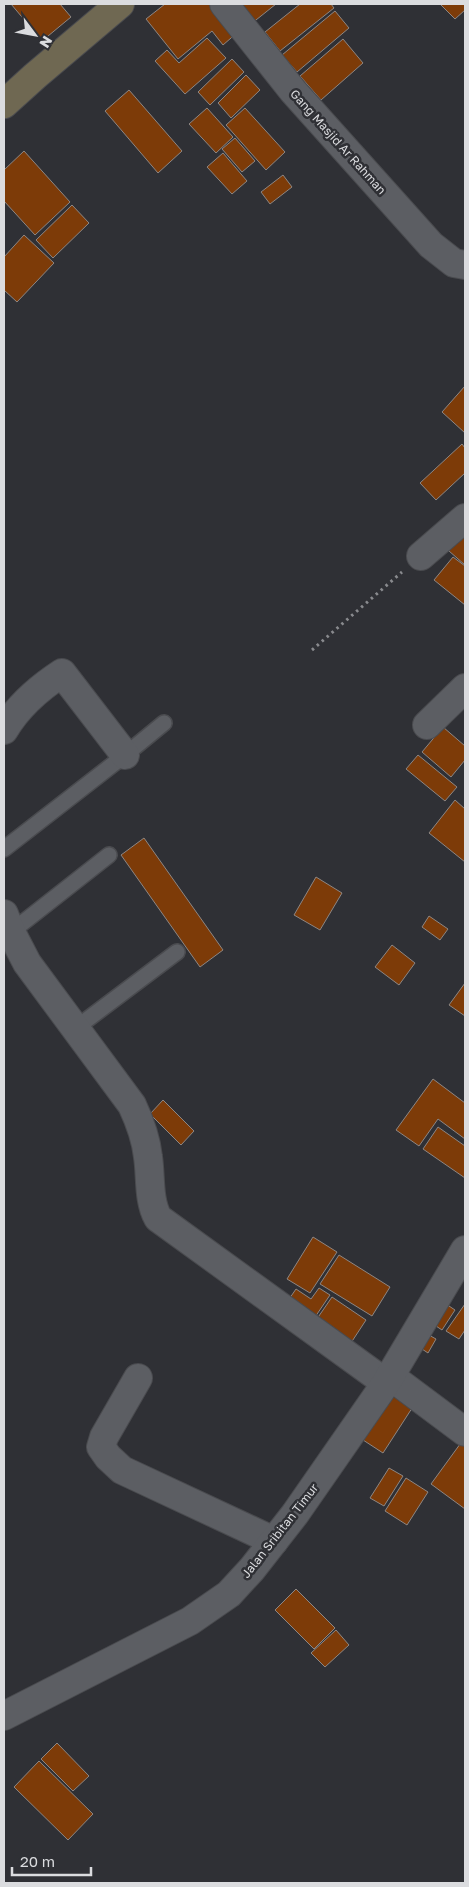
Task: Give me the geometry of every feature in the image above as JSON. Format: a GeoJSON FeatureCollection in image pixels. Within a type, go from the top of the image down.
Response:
{"type":"FeatureCollection","features":[{"type":"Feature","properties":{"kind":"main road"},"geometry":{"type":"LineString","coordinates":[[4,104],[120,4]]}},
{"type":"Feature","properties":{"kind":"street","name":"Gang Masjid Ar Rahman"},"geometry":{"type":"LineString","coordinates":[[224,4],[293,91],[431,245],[445,258],[454,263],[465,265]]}},
{"type":"Feature","properties":{"kind":"street"},"geometry":{"type":"LineString","coordinates":[[421,556],[465,518]]}},
{"type":"Feature","properties":{"kind":"street"},"geometry":{"type":"LineString","coordinates":[[4,730],[29,699],[62,673],[125,755]]}},
{"type":"Feature","properties":{"kind":"street"},"geometry":{"type":"LineString","coordinates":[[427,725],[465,688]]}},
{"type":"Feature","properties":{"kind":"street"},"geometry":{"type":"LineString","coordinates":[[7,923],[27,963],[132,1105],[142,1126],[148,1156],[153,1203],[158,1218],[465,1432]]}},
{"type":"Feature","properties":{"kind":"street","name":"Jalan Sribitan Timur"},"geometry":{"type":"LineString","coordinates":[[4,1716],[190,1621],[229,1594],[295,1514],[388,1379],[465,1250]]}},
{"type":"Feature","properties":{"kind":"street"},"geometry":{"type":"LineString","coordinates":[[138,1378],[104,1437],[101,1447],[108,1457],[122,1470],[274,1541]]}},
{"type":"Feature","properties":{"kind":"lane"},"geometry":{"type":"LineString","coordinates":[[4,849],[164,723]]}},
{"type":"Feature","properties":{"kind":"lane"},"geometry":{"type":"LineString","coordinates":[[7,923],[108,855]]}},
{"type":"Feature","properties":{"kind":"lane"},"geometry":{"type":"LineString","coordinates":[[76,1028],[177,952]]}},
{"type":"Feature","properties":{"kind":"path"},"geometry":{"type":"LineString","coordinates":[[312,650],[421,556]]}},
{"type":"Feature","properties":{"kind":"building"},"geometry":{"type":"Polygon","coordinates":[[[11,4],[60,4],[71,17],[42,41],[11,4]]]}},
{"type":"Feature","properties":{"kind":"building"},"geometry":{"type":"Polygon","coordinates":[[[165,4],[217,4],[239,31],[223,45],[212,31],[178,59],[146,19],[165,4]]]}},
{"type":"Feature","properties":{"kind":"building"},"geometry":{"type":"Polygon","coordinates":[[[226,4],[276,4],[246,28],[226,4]]]}},
{"type":"Feature","properties":{"kind":"building"},"geometry":{"type":"Polygon","coordinates":[[[300,4],[331,4],[334,8],[280,51],[265,32],[300,4]]]}},
{"type":"Feature","properties":{"kind":"building"},"geometry":{"type":"Polygon","coordinates":[[[440,4],[465,4],[465,10],[455,19],[440,4]]]}},
{"type":"Feature","properties":{"kind":"building"},"geometry":{"type":"Polygon","coordinates":[[[335,11],[349,28],[297,72],[282,55],[335,11]]]}},
{"type":"Feature","properties":{"kind":"building"},"geometry":{"type":"Polygon","coordinates":[[[207,38],[226,58],[185,94],[155,61],[167,50],[179,63],[207,38]]]}},
{"type":"Feature","properties":{"kind":"building"},"geometry":{"type":"Polygon","coordinates":[[[343,39],[363,63],[321,100],[300,76],[343,39]]]}},
{"type":"Feature","properties":{"kind":"building"},"geometry":{"type":"Polygon","coordinates":[[[232,59],[244,72],[210,105],[198,92],[232,59]]]}},
{"type":"Feature","properties":{"kind":"building"},"geometry":{"type":"Polygon","coordinates":[[[246,75],[260,90],[231,118],[218,103],[246,75]]]}},
{"type":"Feature","properties":{"kind":"building"},"geometry":{"type":"Polygon","coordinates":[[[129,90],[182,151],[158,173],[105,111],[129,90]]]}},
{"type":"Feature","properties":{"kind":"building"},"geometry":{"type":"Polygon","coordinates":[[[207,108],[233,137],[216,153],[189,124],[207,108]]]}},
{"type":"Feature","properties":{"kind":"building"},"geometry":{"type":"Polygon","coordinates":[[[245,108],[285,152],[266,170],[226,125],[245,108]]]}},
{"type":"Feature","properties":{"kind":"building"},"geometry":{"type":"Polygon","coordinates":[[[235,138],[255,161],[242,172],[222,149],[235,138]]]}},
{"type":"Feature","properties":{"kind":"building"},"geometry":{"type":"Polygon","coordinates":[[[24,151],[70,202],[35,235],[4,201],[4,170],[24,151]]]}},
{"type":"Feature","properties":{"kind":"building"},"geometry":{"type":"Polygon","coordinates":[[[223,153],[247,181],[232,194],[207,167],[223,153]]]}},
{"type":"Feature","properties":{"kind":"building"},"geometry":{"type":"Polygon","coordinates":[[[283,175],[292,187],[270,204],[261,192],[283,175]]]}},
{"type":"Feature","properties":{"kind":"building"},"geometry":{"type":"Polygon","coordinates":[[[72,205],[89,223],[53,258],[36,240],[72,205]]]}},
{"type":"Feature","properties":{"kind":"building"},"geometry":{"type":"Polygon","coordinates":[[[24,235],[54,263],[17,302],[4,290],[4,257],[24,235]]]}},
{"type":"Feature","properties":{"kind":"building"},"geometry":{"type":"Polygon","coordinates":[[[465,386],[465,433],[442,412],[465,386]]]}},
{"type":"Feature","properties":{"kind":"building"},"geometry":{"type":"Polygon","coordinates":[[[462,444],[465,448],[465,473],[436,500],[420,483],[462,444]]]}},
{"type":"Feature","properties":{"kind":"building"},"geometry":{"type":"Polygon","coordinates":[[[465,531],[465,565],[449,551],[465,531]]]}},
{"type":"Feature","properties":{"kind":"building"},"geometry":{"type":"Polygon","coordinates":[[[453,557],[465,566],[465,605],[434,580],[453,557]]]}},
{"type":"Feature","properties":{"kind":"building"},"geometry":{"type":"Polygon","coordinates":[[[443,727],[465,746],[465,760],[451,777],[422,752],[443,727]]]}},
{"type":"Feature","properties":{"kind":"building"},"geometry":{"type":"Polygon","coordinates":[[[418,755],[457,787],[445,801],[406,769],[418,755]]]}},
{"type":"Feature","properties":{"kind":"building"},"geometry":{"type":"Polygon","coordinates":[[[455,800],[465,809],[465,862],[429,833],[455,800]]]}},
{"type":"Feature","properties":{"kind":"building"},"geometry":{"type":"Polygon","coordinates":[[[144,838],[223,950],[200,967],[121,855],[144,838]]]}},
{"type":"Feature","properties":{"kind":"building"},"geometry":{"type":"Polygon","coordinates":[[[316,877],[342,893],[320,930],[294,915],[316,877]]]}},
{"type":"Feature","properties":{"kind":"building"},"geometry":{"type":"Polygon","coordinates":[[[429,916],[448,929],[440,940],[422,927],[429,916]]]}},
{"type":"Feature","properties":{"kind":"building"},"geometry":{"type":"Polygon","coordinates":[[[392,945],[415,963],[399,985],[375,967],[392,945]]]}},
{"type":"Feature","properties":{"kind":"building"},"geometry":{"type":"Polygon","coordinates":[[[465,983],[465,1016],[449,1005],[465,983]]]}},
{"type":"Feature","properties":{"kind":"building"},"geometry":{"type":"Polygon","coordinates":[[[433,1079],[465,1103],[465,1139],[438,1119],[419,1146],[396,1130],[433,1079]]]}},
{"type":"Feature","properties":{"kind":"building"},"geometry":{"type":"Polygon","coordinates":[[[163,1100],[194,1131],[181,1145],[150,1114],[163,1100]]]}},
{"type":"Feature","properties":{"kind":"building"},"geometry":{"type":"Polygon","coordinates":[[[438,1127],[465,1146],[465,1178],[423,1149],[438,1127]]]}},
{"type":"Feature","properties":{"kind":"building"},"geometry":{"type":"Polygon","coordinates":[[[313,1237],[337,1252],[310,1293],[287,1279],[313,1237]]]}},
{"type":"Feature","properties":{"kind":"building"},"geometry":{"type":"Polygon","coordinates":[[[339,1255],[390,1287],[372,1316],[320,1284],[339,1255]]]}},
{"type":"Feature","properties":{"kind":"building"},"geometry":{"type":"Polygon","coordinates":[[[319,1288],[330,1295],[311,1323],[285,1305],[296,1289],[311,1299],[319,1288]]]}},
{"type":"Feature","properties":{"kind":"building"},"geometry":{"type":"Polygon","coordinates":[[[332,1297],[366,1320],[347,1349],[312,1326],[332,1297]]]}},
{"type":"Feature","properties":{"kind":"building"},"geometry":{"type":"Polygon","coordinates":[[[446,1304],[455,1310],[442,1330],[433,1324],[446,1304]]]}},
{"type":"Feature","properties":{"kind":"building"},"geometry":{"type":"Polygon","coordinates":[[[465,1304],[465,1330],[459,1339],[446,1331],[465,1304]]]}},
{"type":"Feature","properties":{"kind":"building"},"geometry":{"type":"Polygon","coordinates":[[[427,1334],[436,1339],[428,1353],[419,1347],[427,1334]]]}},
{"type":"Feature","properties":{"kind":"building"},"geometry":{"type":"Polygon","coordinates":[[[393,1387],[416,1402],[383,1453],[360,1438],[393,1387]]]}},
{"type":"Feature","properties":{"kind":"building"},"geometry":{"type":"Polygon","coordinates":[[[463,1440],[465,1442],[465,1509],[431,1484],[463,1440]]]}},
{"type":"Feature","properties":{"kind":"building"},"geometry":{"type":"Polygon","coordinates":[[[389,1468],[403,1476],[384,1506],[370,1498],[389,1468]]]}},
{"type":"Feature","properties":{"kind":"building"},"geometry":{"type":"Polygon","coordinates":[[[406,1478],[428,1492],[407,1525],[385,1511],[406,1478]]]}},
{"type":"Feature","properties":{"kind":"building"},"geometry":{"type":"Polygon","coordinates":[[[296,1589],[335,1628],[314,1649],[275,1610],[296,1589]]]}},
{"type":"Feature","properties":{"kind":"building"},"geometry":{"type":"Polygon","coordinates":[[[336,1630],[349,1645],[325,1667],[311,1653],[336,1630]]]}},
{"type":"Feature","properties":{"kind":"building"},"geometry":{"type":"Polygon","coordinates":[[[57,1743],[89,1776],[73,1791],[41,1759],[57,1743]]]}},
{"type":"Feature","properties":{"kind":"building"},"geometry":{"type":"Polygon","coordinates":[[[39,1761],[93,1814],[68,1840],[14,1787],[39,1761]]]}}]}
